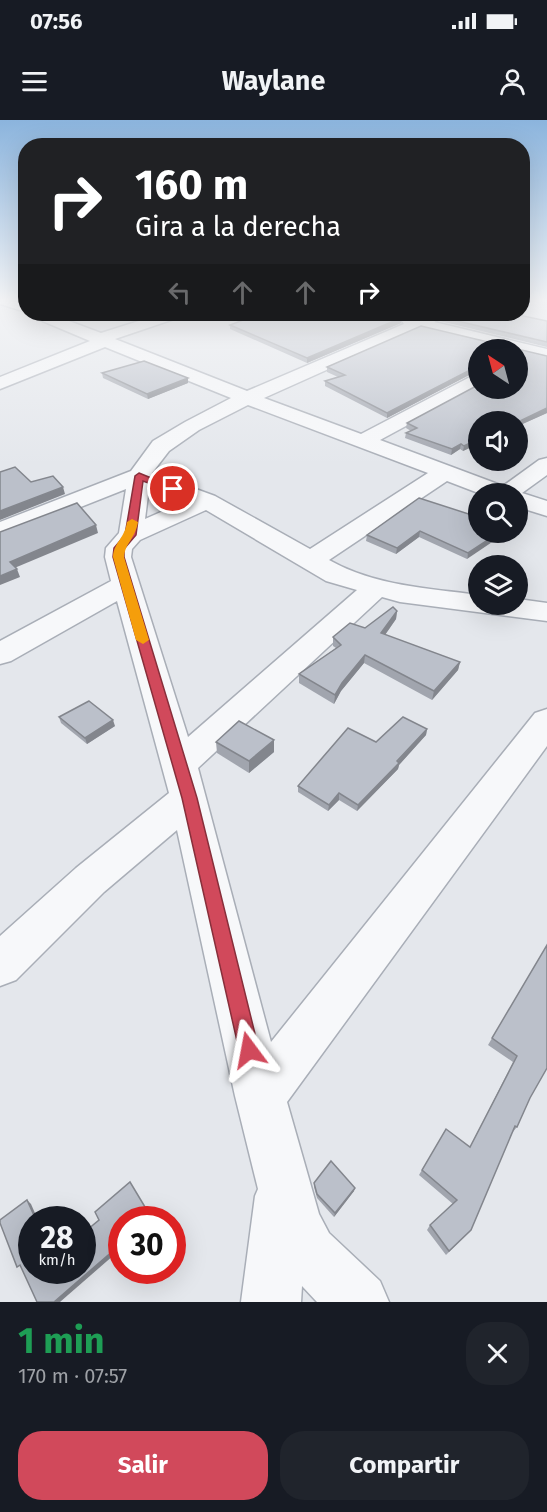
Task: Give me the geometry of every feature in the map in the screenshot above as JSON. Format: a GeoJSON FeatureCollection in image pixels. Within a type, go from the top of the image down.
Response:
{"type":"FeatureCollection","features":[{"type":"Feature","properties":{"kind":"street"},"geometry":{"type":"LineString","coordinates":[[0,384],[67,355]]}},
{"type":"Feature","properties":{"kind":"street"},"geometry":{"type":"LineString","coordinates":[[140,355],[247,398],[476,483]]}},
{"type":"Feature","properties":{"kind":"street"},"geometry":{"type":"LineString","coordinates":[[130,535],[139,476],[161,446],[192,426],[247,398],[345,355]]}},
{"type":"Feature","properties":{"kind":"street"},"geometry":{"type":"LineString","coordinates":[[363,441],[468,385]]}},
{"type":"Feature","properties":{"kind":"street"},"geometry":{"type":"LineString","coordinates":[[521,483],[547,465]]}},
{"type":"Feature","properties":{"kind":"street"},"geometry":{"type":"LineString","coordinates":[[310,561],[446,472]]}},
{"type":"Feature","properties":{"kind":"street"},"geometry":{"type":"LineString","coordinates":[[0,531],[139,476],[207,501],[336,575],[400,594],[468,602]]}},
{"type":"Feature","properties":{"kind":"street"},"geometry":{"type":"LineString","coordinates":[[207,501],[130,535],[119,548],[118,557],[184,782],[260,1096],[294,1223],[309,1253],[358,1302]]}},
{"type":"Feature","properties":{"kind":"street"},"geometry":{"type":"LineString","coordinates":[[528,502],[547,509]]}},
{"type":"Feature","properties":{"kind":"street"},"geometry":{"type":"LineString","coordinates":[[0,654],[126,584]]}},
{"type":"Feature","properties":{"kind":"street"},"geometry":{"type":"LineString","coordinates":[[0,964],[90,880],[376,588]]}},
{"type":"Feature","properties":{"kind":"street"},"geometry":{"type":"LineString","coordinates":[[528,609],[547,612]]}},
{"type":"Feature","properties":{"kind":"street"},"geometry":{"type":"LineString","coordinates":[[260,1096],[547,721]]}},
{"type":"Feature","properties":{"kind":"street"},"geometry":{"type":"LineString","coordinates":[[271,1302],[283,1183]]}},
{"type":"Feature","properties":{"kind":"building"},"geometry":{"type":"Polygon","coordinates":[[[354,355],[468,355],[468,371],[387,413],[325,381],[345,375],[327,367],[354,355]]]}},
{"type":"Feature","properties":{"kind":"building"},"geometry":{"type":"Polygon","coordinates":[[[528,355],[547,356],[547,408],[528,417],[528,411],[468,411],[468,444],[464,446],[461,444],[452,449],[406,433],[417,428],[407,423],[468,390],[468,399],[528,399],[528,355]]]}},
{"type":"Feature","properties":{"kind":"building"},"geometry":{"type":"Polygon","coordinates":[[[144,361],[188,378],[147,394],[102,373],[144,361]]]}},
{"type":"Feature","properties":{"kind":"building"},"geometry":{"type":"Polygon","coordinates":[[[15,467],[31,482],[53,476],[63,487],[0,511],[0,472],[15,467]]]}},
{"type":"Feature","properties":{"kind":"building"},"geometry":{"type":"Polygon","coordinates":[[[419,498],[468,514],[468,543],[483,543],[468,553],[420,531],[397,548],[367,535],[419,498]]]}},
{"type":"Feature","properties":{"kind":"building"},"geometry":{"type":"Polygon","coordinates":[[[77,503],[96,525],[10,562],[17,569],[0,576],[0,532],[77,503]]]}},
{"type":"Feature","properties":{"kind":"building"},"geometry":{"type":"Polygon","coordinates":[[[393,607],[397,611],[381,633],[460,662],[434,691],[365,655],[335,695],[299,674],[341,645],[333,637],[350,623],[365,628],[393,607]]]}},
{"type":"Feature","properties":{"kind":"building"},"geometry":{"type":"Polygon","coordinates":[[[89,701],[113,720],[85,738],[59,717],[89,701]]]}},
{"type":"Feature","properties":{"kind":"building"},"geometry":{"type":"Polygon","coordinates":[[[403,717],[427,729],[397,761],[399,763],[358,805],[339,793],[329,805],[298,786],[348,728],[376,742],[403,717]]]}},
{"type":"Feature","properties":{"kind":"building"},"geometry":{"type":"Polygon","coordinates":[[[239,721],[274,740],[249,761],[216,742],[239,721]]]}},
{"type":"Feature","properties":{"kind":"building"},"geometry":{"type":"Polygon","coordinates":[[[547,945],[547,1068],[517,1127],[515,1126],[471,1230],[449,1251],[430,1225],[457,1200],[422,1170],[446,1129],[470,1147],[517,1056],[492,1038],[547,945]]]}},
{"type":"Feature","properties":{"kind":"building"},"geometry":{"type":"Polygon","coordinates":[[[331,1161],[355,1188],[335,1213],[317,1194],[314,1183],[331,1161]]]}},
{"type":"Feature","properties":{"kind":"building"},"geometry":{"type":"Polygon","coordinates":[[[130,1182],[144,1206],[108,1206],[108,1255],[96,1266],[96,1222],[99,1220],[96,1211],[130,1182]]]}},
{"type":"Feature","properties":{"kind":"building"},"geometry":{"type":"Polygon","coordinates":[[[27,1200],[30,1206],[19,1206],[27,1200]]]}},
{"type":"Feature","properties":{"kind":"building"},"geometry":{"type":"Polygon","coordinates":[[[18,1207],[17,1267],[0,1223],[0,1220],[18,1207]]]}},
{"type":"Feature","properties":{"kind":"building"},"geometry":{"type":"Polygon","coordinates":[[[29,1284],[75,1284],[54,1302],[37,1302],[29,1284]]]}},
{"type":"Feature","properties":{"kind":"slow traffic"},"geometry":{"type":"LineString","coordinates":[[132,522],[130,535],[119,548],[118,557],[143,640]]}},
{"type":"Feature","properties":{"kind":"route"},"geometry":{"type":"LineString","coordinates":[[173,489],[139,476],[130,535],[119,548],[118,557],[189,798],[249,1050]]}}]}
